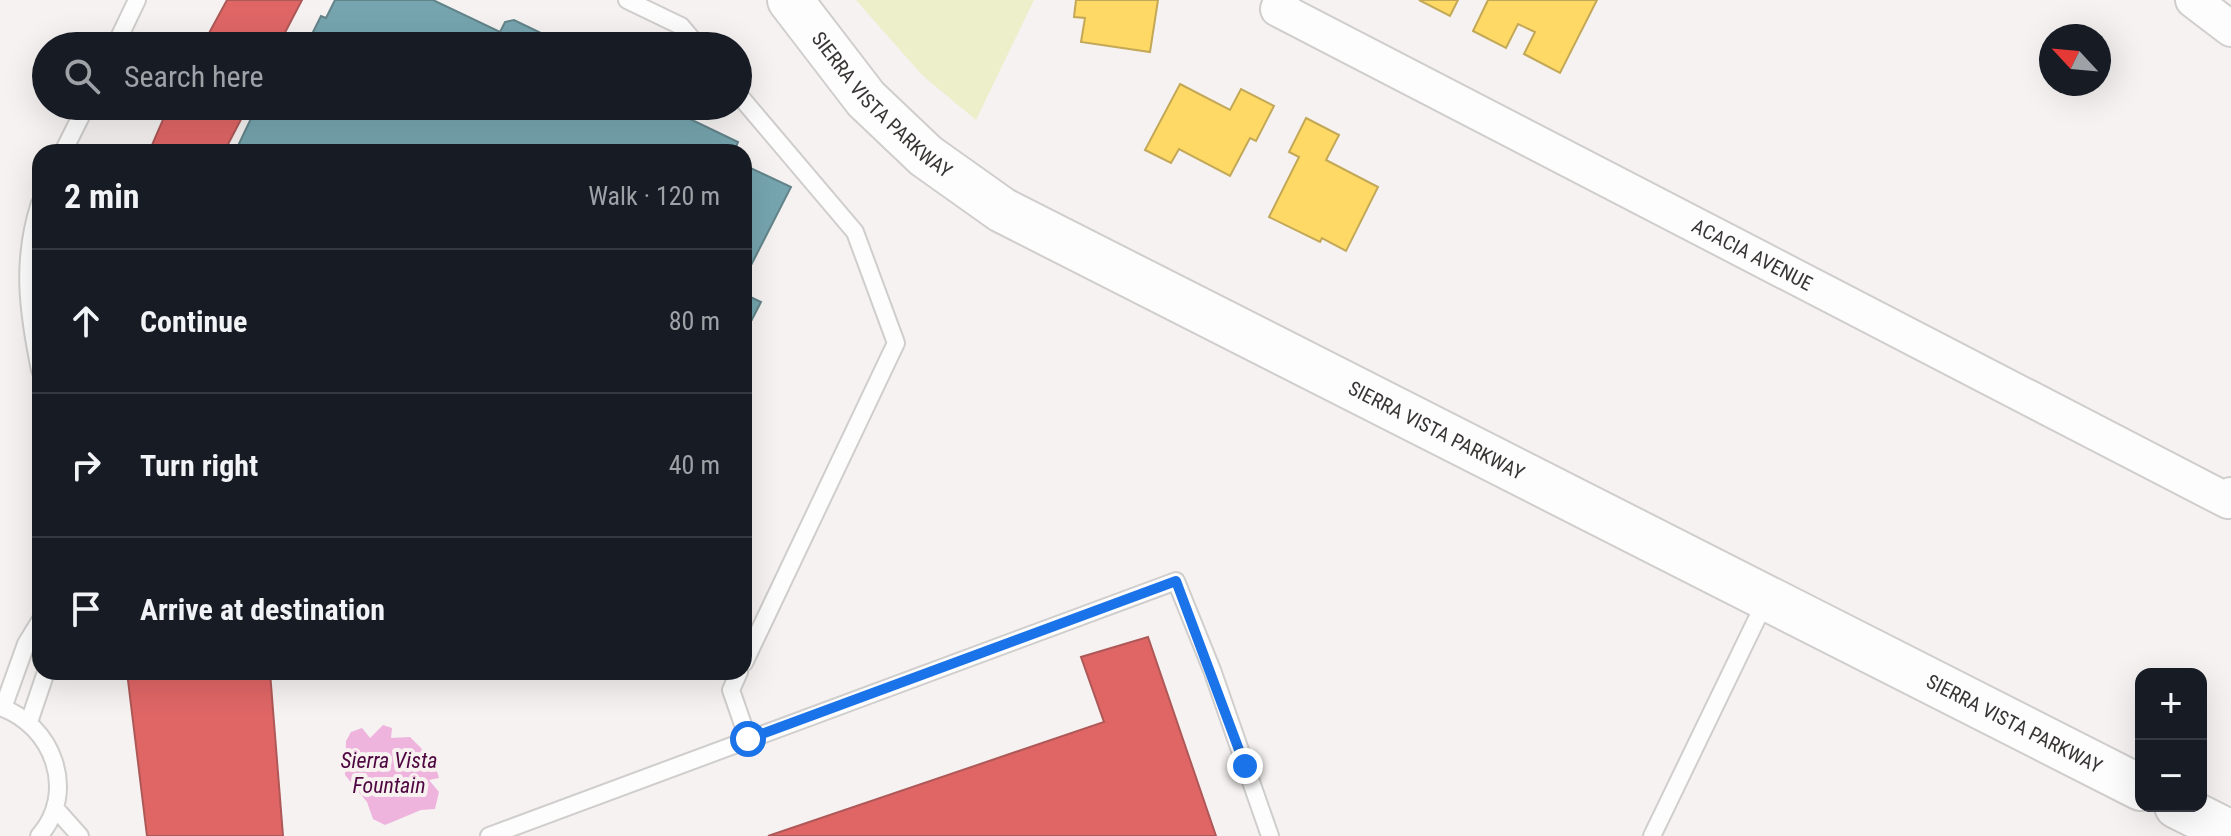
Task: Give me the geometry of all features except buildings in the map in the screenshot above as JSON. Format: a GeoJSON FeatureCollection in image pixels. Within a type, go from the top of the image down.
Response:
{"type":"FeatureCollection","features":[{"type":"Feature","properties":{"kind":"main road","name":"SIERRA VISTA PARKWAY"},"geometry":{"type":"LineString","coordinates":[[790,0],[866,99],[926,156],[1002,210],[2135,785]]}},
{"type":"Feature","properties":{"kind":"main road"},"geometry":{"type":"LineString","coordinates":[[2189,812],[2231,833]]}},
{"type":"Feature","properties":{"kind":"street"},"geometry":{"type":"LineString","coordinates":[[2193,0],[2231,29]]}},
{"type":"Feature","properties":{"kind":"street","name":"ACACIA AVENUE"},"geometry":{"type":"LineString","coordinates":[[1280,4],[2230,498]]}},
{"type":"Feature","properties":{"kind":"lane"},"geometry":{"type":"LineString","coordinates":[[122,32],[137,0]]}},
{"type":"Feature","properties":{"kind":"lane"},"geometry":{"type":"LineString","coordinates":[[627,0],[681,26],[686,32]]}},
{"type":"Feature","properties":{"kind":"lane"},"geometry":{"type":"LineString","coordinates":[[752,111],[855,232],[896,343],[752,646]]}},
{"type":"Feature","properties":{"kind":"lane"},"geometry":{"type":"LineString","coordinates":[[67,144],[79,120]]}},
{"type":"Feature","properties":{"kind":"lane"},"geometry":{"type":"LineString","coordinates":[[32,241],[26,270],[27,308],[32,332]]}},
{"type":"Feature","properties":{"kind":"lane"},"geometry":{"type":"LineString","coordinates":[[489,836],[1176,581],[1212,670],[1270,836]]}},
{"type":"Feature","properties":{"kind":"lane"},"geometry":{"type":"LineString","coordinates":[[1652,836],[1767,598]]}},
{"type":"Feature","properties":{"kind":"lane"},"geometry":{"type":"LineString","coordinates":[[32,634],[1,708],[29,722],[49,747],[55,761],[58,793],[55,808],[39,836]]}},
{"type":"Feature","properties":{"kind":"lane"},"geometry":{"type":"LineString","coordinates":[[29,722],[43,680]]}},
{"type":"Feature","properties":{"kind":"lane"},"geometry":{"type":"LineString","coordinates":[[735,680],[731,690],[748,739]]}},
{"type":"Feature","properties":{"kind":"lane"},"geometry":{"type":"LineString","coordinates":[[55,808],[80,836]]}},
{"type":"Feature","properties":{"kind":"green space"},"geometry":{"type":"Polygon","coordinates":[[[856,0],[1034,0],[976,120],[922,75],[856,0]]]}},
{"type":"Feature","properties":{"kind":"water","name":"Sierra Vista Fountain"},"geometry":{"type":"Polygon","coordinates":[[[383,725],[392,728],[391,738],[410,737],[424,751],[424,764],[436,768],[439,778],[429,780],[439,792],[435,809],[421,810],[385,825],[373,819],[367,802],[345,775],[346,741],[351,732],[362,728],[370,738],[383,725]]]}},
{"type":"Feature","properties":{"kind":"route"},"geometry":{"type":"LineString","coordinates":[[748,739],[1176,581],[1212,670],[1245,766]]}}]}
